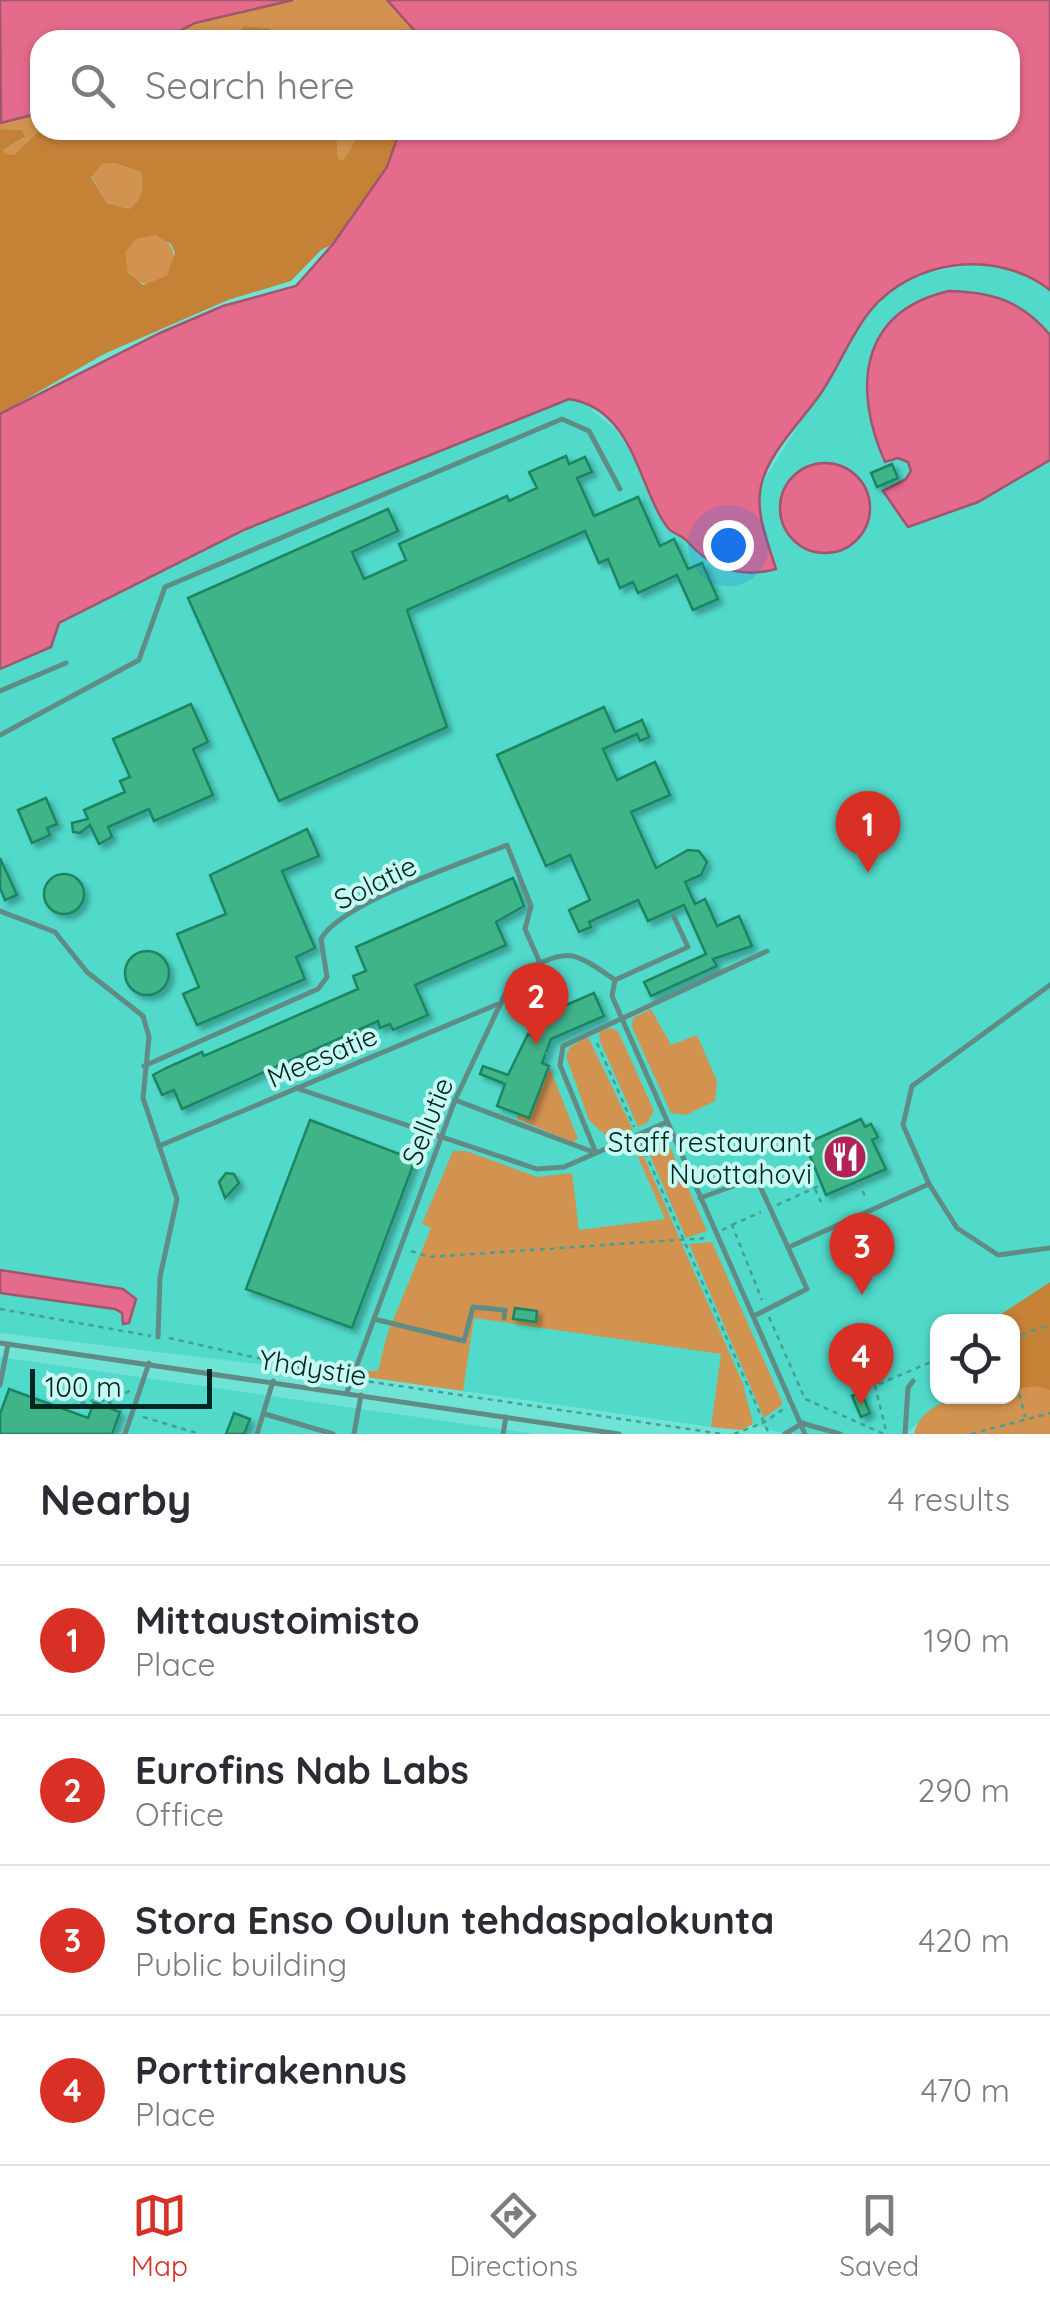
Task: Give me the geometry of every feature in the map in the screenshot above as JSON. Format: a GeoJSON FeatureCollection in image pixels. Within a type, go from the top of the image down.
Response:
{"type":"FeatureCollection","features":[{"type":"Feature","properties":{"kind":"lane"},"geometry":{"type":"LineString","coordinates":[[0,735],[139,660],[164,586],[562,419],[589,431],[620,489]]}},
{"type":"Feature","properties":{"kind":"lane"},"geometry":{"type":"LineString","coordinates":[[0,692],[66,663]]}},
{"type":"Feature","properties":{"kind":"lane","name":"Solatie"},"geometry":{"type":"LineString","coordinates":[[144,1066],[318,990],[327,977],[321,938],[329,928],[370,901],[506,845],[531,906],[524,929],[540,963]]}},
{"type":"Feature","properties":{"kind":"lane"},"geometry":{"type":"LineString","coordinates":[[0,912],[55,932],[87,972],[132,1003],[148,1028],[142,1098],[177,1199],[160,1277],[158,1337]]}},
{"type":"Feature","properties":{"kind":"lane"},"geometry":{"type":"LineString","coordinates":[[615,980],[688,948],[674,917]]}},
{"type":"Feature","properties":{"kind":"lane"},"geometry":{"type":"LineString","coordinates":[[596,1153],[560,1065],[562,1046],[767,951]]}},
{"type":"Feature","properties":{"kind":"lane"},"geometry":{"type":"LineString","coordinates":[[540,963],[568,952],[579,954],[615,980]]}},
{"type":"Feature","properties":{"kind":"lane","name":"Sellutie"},"geometry":{"type":"LineString","coordinates":[[346,1392],[455,1100],[515,973],[540,963]]}},
{"type":"Feature","properties":{"kind":"lane"},"geometry":{"type":"LineString","coordinates":[[615,980],[612,996],[619,1017],[807,1434]]}},
{"type":"Feature","properties":{"kind":"lane"},"geometry":{"type":"LineString","coordinates":[[1050,985],[912,1086],[903,1125],[929,1184],[957,1228],[998,1255],[1050,1248]]}},
{"type":"Feature","properties":{"kind":"lane","name":"Meesatie"},"geometry":{"type":"LineString","coordinates":[[159,1146],[501,1003]]}},
{"type":"Feature","properties":{"kind":"lane"},"geometry":{"type":"LineString","coordinates":[[296,1088],[537,1169],[564,1167],[667,1122]]}},
{"type":"Feature","properties":{"kind":"lane"},"geometry":{"type":"LineString","coordinates":[[455,1100],[596,1153]]}},
{"type":"Feature","properties":{"kind":"lane"},"geometry":{"type":"LineString","coordinates":[[700,1198],[744,1182],[759,1184],[789,1246],[807,1289],[754,1316]]}},
{"type":"Feature","properties":{"kind":"lane"},"geometry":{"type":"LineString","coordinates":[[789,1246],[929,1184]]}},
{"type":"Feature","properties":{"kind":"lane"},"geometry":{"type":"LineString","coordinates":[[374,1319],[464,1340],[473,1307],[505,1310],[504,1318]]}},
{"type":"Feature","properties":{"kind":"lane"},"geometry":{"type":"LineString","coordinates":[[0,1385],[4,1344]]}},
{"type":"Feature","properties":{"kind":"lane","name":"Yhdystie"},"geometry":{"type":"LineString","coordinates":[[4,1344],[149,1362],[619,1434]]}},
{"type":"Feature","properties":{"kind":"lane"},"geometry":{"type":"LineString","coordinates":[[125,1434],[149,1362]]}},
{"type":"Feature","properties":{"kind":"lane"},"geometry":{"type":"LineString","coordinates":[[257,1434],[273,1381]]}},
{"type":"Feature","properties":{"kind":"lane"},"geometry":{"type":"LineString","coordinates":[[905,1434],[908,1388],[913,1381]]}},
{"type":"Feature","properties":{"kind":"lane"},"geometry":{"type":"LineString","coordinates":[[354,1434],[362,1394]]}},
{"type":"Feature","properties":{"kind":"lane"},"geometry":{"type":"LineString","coordinates":[[265,1414],[333,1434]]}},
{"type":"Feature","properties":{"kind":"lane"},"geometry":{"type":"LineString","coordinates":[[503,1434],[506,1416]]}},
{"type":"Feature","properties":{"kind":"lane"},"geometry":{"type":"LineString","coordinates":[[785,1434],[803,1424],[840,1434]]}},
{"type":"Feature","properties":{"kind":"lane"},"geometry":{"type":"LineString","coordinates":[[562,1434],[564,1425]]}},
{"type":"Feature","properties":{"kind":"path"},"geometry":{"type":"LineString","coordinates":[[591,1030],[770,1434]]}},
{"type":"Feature","properties":{"kind":"path"},"geometry":{"type":"LineString","coordinates":[[858,1182],[871,1210]]}},
{"type":"Feature","properties":{"kind":"path"},"geometry":{"type":"LineString","coordinates":[[815,1188],[821,1202]]}},
{"type":"Feature","properties":{"kind":"path"},"geometry":{"type":"LineString","coordinates":[[400,1247],[429,1257],[685,1242],[732,1225],[805,1399],[868,1431],[886,1434],[878,1384],[870,1366]]}},
{"type":"Feature","properties":{"kind":"path"},"geometry":{"type":"LineString","coordinates":[[0,1309],[242,1352],[291,1368],[722,1434]]}},
{"type":"Feature","properties":{"kind":"path"},"geometry":{"type":"LineString","coordinates":[[1020,1335],[1050,1325]]}},
{"type":"Feature","properties":{"kind":"path"},"geometry":{"type":"LineString","coordinates":[[878,1384],[930,1362]]}},
{"type":"Feature","properties":{"kind":"path"},"geometry":{"type":"LineString","coordinates":[[1020,1396],[1026,1420]]}},
{"type":"Feature","properties":{"kind":"path"},"geometry":{"type":"LineString","coordinates":[[734,1434],[805,1399]]}},
{"type":"Feature","properties":{"kind":"path"},"geometry":{"type":"LineString","coordinates":[[972,1434],[1050,1414]]}},
{"type":"Feature","properties":{"kind":"shaded area"},"geometry":{"type":"Polygon","coordinates":[[[0,0],[293,0],[195,23],[181,30],[30,30],[30,116],[1,123],[0,0]]]}},
{"type":"Feature","properties":{"kind":"shaded area"},"geometry":{"type":"Polygon","coordinates":[[[293,0],[387,0],[414,30],[271,30],[244,26],[240,30],[181,30],[195,23],[293,0]]]}},
{"type":"Feature","properties":{"kind":"shaded area"},"geometry":{"type":"Polygon","coordinates":[[[387,0],[1050,0],[1050,290],[1006,269],[956,265],[909,280],[870,311],[826,386],[777,450],[764,474],[760,507],[776,569],[727,569],[670,530],[621,434],[591,406],[569,399],[244,530],[59,623],[51,647],[0,669],[0,414],[160,333],[223,306],[296,286],[333,244],[387,167],[396,140],[1020,140],[1020,30],[414,30],[387,0]]]}},
{"type":"Feature","properties":{"kind":"shaded area"},"geometry":{"type":"Polygon","coordinates":[[[244,26],[271,30],[240,30],[244,26]]]}},
{"type":"Feature","properties":{"kind":"shaded area"},"geometry":{"type":"Polygon","coordinates":[[[30,116],[30,140],[14,155],[5,155],[3,150],[24,138],[22,130],[0,129],[0,123],[30,116]]]}},
{"type":"Feature","properties":{"kind":"shaded area"},"geometry":{"type":"Polygon","coordinates":[[[0,129],[22,130],[25,137],[3,150],[14,155],[30,140],[337,140],[338,159],[343,161],[356,140],[396,140],[387,167],[333,244],[321,250],[291,281],[228,300],[104,354],[0,414],[0,129]],[[115,163],[102,164],[91,177],[107,203],[129,209],[141,192],[140,172],[115,163]],[[156,235],[135,239],[125,253],[128,273],[143,285],[167,276],[175,253],[171,244],[156,235]]]}},
{"type":"Feature","properties":{"kind":"shaded area"},"geometry":{"type":"Polygon","coordinates":[[[337,140],[356,140],[344,161],[338,160],[337,140]]]}},
{"type":"Feature","properties":{"kind":"shaded area"},"geometry":{"type":"Polygon","coordinates":[[[115,163],[140,172],[141,192],[129,209],[107,203],[91,176],[102,164],[115,163]]]}},
{"type":"Feature","properties":{"kind":"shaded area"},"geometry":{"type":"Polygon","coordinates":[[[149,234],[166,242],[174,259],[166,276],[149,284],[132,276],[124,259],[132,242],[149,234]]]}},
{"type":"Feature","properties":{"kind":"shaded area"},"geometry":{"type":"Polygon","coordinates":[[[976,264],[1014,270],[1050,290],[1050,1300],[1017,1314],[930,1314],[930,1404],[944,1404],[904,1434],[784,1434],[753,1424],[741,1430],[711,1427],[366,1377],[0,1333],[0,669],[50,647],[59,623],[183,557],[569,399],[584,403],[616,430],[687,540],[719,567],[743,573],[775,569],[760,511],[761,485],[867,315],[890,291],[916,275],[976,264]]]}},
{"type":"Feature","properties":{"kind":"shaded area"},"geometry":{"type":"Polygon","coordinates":[[[949,291],[992,296],[1017,306],[1050,335],[1050,460],[978,502],[908,527],[883,491],[906,479],[911,471],[908,462],[898,458],[885,462],[875,435],[867,382],[871,357],[880,335],[896,316],[919,301],[949,291]]]}},
{"type":"Feature","properties":{"kind":"shaded area"},"geometry":{"type":"Polygon","coordinates":[[[825,463],[842,466],[857,476],[867,491],[867,525],[857,540],[842,550],[825,553],[808,550],[793,540],[783,525],[780,508],[783,491],[793,476],[808,466],[825,463]]]}},
{"type":"Feature","properties":{"kind":"shaded area"},"geometry":{"type":"Polygon","coordinates":[[[651,1009],[671,1045],[697,1035],[717,1081],[715,1101],[686,1115],[671,1113],[632,1027],[633,1018],[651,1009]]]}},
{"type":"Feature","properties":{"kind":"shaded area"},"geometry":{"type":"Polygon","coordinates":[[[610,1028],[618,1031],[654,1111],[647,1123],[638,1127],[600,1041],[599,1032],[610,1028]]]}},
{"type":"Feature","properties":{"kind":"shaded area"},"geometry":{"type":"Polygon","coordinates":[[[588,1037],[633,1130],[604,1134],[589,1120],[566,1056],[570,1047],[588,1037]]]}},
{"type":"Feature","properties":{"kind":"shaded area"},"geometry":{"type":"Polygon","coordinates":[[[549,1066],[578,1139],[573,1142],[517,1119],[518,1114],[529,1118],[549,1066]]]}},
{"type":"Feature","properties":{"kind":"shaded area"},"geometry":{"type":"Polygon","coordinates":[[[657,1135],[668,1143],[707,1231],[686,1238],[642,1137],[657,1135]]]}},
{"type":"Feature","properties":{"kind":"shaded area"},"geometry":{"type":"Polygon","coordinates":[[[637,1141],[743,1384],[753,1424],[741,1430],[711,1427],[721,1354],[474,1318],[463,1391],[366,1377],[369,1371],[378,1371],[387,1335],[431,1228],[422,1224],[453,1151],[466,1151],[537,1177],[572,1173],[579,1230],[665,1219],[632,1143],[637,1141]]]}},
{"type":"Feature","properties":{"kind":"shaded area"},"geometry":{"type":"Polygon","coordinates":[[[712,1242],[783,1404],[764,1418],[689,1244],[712,1242]]]}},
{"type":"Feature","properties":{"kind":"shaded area"},"geometry":{"type":"Polygon","coordinates":[[[0,1270],[123,1289],[136,1299],[129,1323],[123,1324],[122,1313],[115,1309],[0,1293],[0,1270]]]}},
{"type":"Feature","properties":{"kind":"shaded area"},"geometry":{"type":"Polygon","coordinates":[[[1050,1282],[1050,1390],[1036,1386],[1020,1388],[1020,1314],[1002,1314],[1050,1282]]]}},
{"type":"Feature","properties":{"kind":"shaded area"},"geometry":{"type":"Polygon","coordinates":[[[0,1357],[535,1434],[0,1434],[0,1357]]]}},
{"type":"Feature","properties":{"kind":"shaded area"},"geometry":{"type":"Polygon","coordinates":[[[1050,1364],[1050,1434],[914,1434],[929,1410],[941,1404],[1020,1404],[1020,1371],[1050,1364]]]}},
{"type":"Feature","properties":{"kind":"building"},"geometry":{"type":"Polygon","coordinates":[[[566,456],[569,464],[585,457],[592,472],[577,478],[594,516],[638,497],[660,546],[674,539],[688,569],[702,563],[718,599],[693,610],[677,575],[638,593],[633,582],[620,588],[608,559],[599,563],[585,531],[407,610],[447,727],[279,801],[188,598],[388,509],[398,531],[352,552],[364,579],[406,560],[399,544],[507,496],[509,501],[537,488],[529,472],[566,456]]]}},
{"type":"Feature","properties":{"kind":"building"},"geometry":{"type":"Polygon","coordinates":[[[892,464],[898,478],[877,487],[871,473],[892,464]]]}},
{"type":"Feature","properties":{"kind":"building"},"geometry":{"type":"Polygon","coordinates":[[[191,704],[208,742],[193,749],[213,795],[154,821],[149,809],[108,827],[112,837],[99,844],[90,825],[80,833],[73,832],[72,823],[88,819],[84,810],[125,792],[120,781],[130,777],[113,739],[191,704]]]}},
{"type":"Feature","properties":{"kind":"building"},"geometry":{"type":"Polygon","coordinates":[[[604,707],[615,732],[642,720],[649,737],[640,741],[637,734],[603,749],[617,780],[655,762],[670,795],[631,812],[656,868],[688,850],[699,851],[707,862],[701,875],[685,882],[695,904],[705,899],[717,926],[739,916],[752,946],[713,959],[717,966],[651,996],[644,982],[706,954],[684,905],[648,921],[638,900],[589,922],[591,927],[579,932],[569,910],[590,900],[570,855],[546,866],[497,755],[604,707]]]}},
{"type":"Feature","properties":{"kind":"building"},"geometry":{"type":"Polygon","coordinates":[[[46,798],[57,824],[47,828],[50,835],[32,843],[18,810],[46,798]]]}},
{"type":"Feature","properties":{"kind":"building"},"geometry":{"type":"Polygon","coordinates":[[[307,829],[319,856],[282,871],[315,948],[296,957],[305,979],[197,1025],[183,994],[199,987],[177,934],[226,914],[210,875],[307,829]]]}},
{"type":"Feature","properties":{"kind":"building"},"geometry":{"type":"Polygon","coordinates":[[[0,858],[17,895],[5,900],[0,888],[0,858]]]}},
{"type":"Feature","properties":{"kind":"building"},"geometry":{"type":"Polygon","coordinates":[[[64,874],[78,880],[84,894],[78,908],[64,914],[50,908],[44,894],[50,880],[64,874]]]}},
{"type":"Feature","properties":{"kind":"building"},"geometry":{"type":"Polygon","coordinates":[[[513,878],[524,906],[496,922],[506,945],[415,985],[428,1015],[393,1030],[390,1024],[380,1028],[378,1021],[182,1109],[174,1090],[162,1095],[153,1075],[358,989],[353,976],[366,971],[356,947],[513,878]]]}},
{"type":"Feature","properties":{"kind":"building"},"geometry":{"type":"Polygon","coordinates":[[[147,951],[162,958],[169,973],[162,988],[147,995],[132,988],[125,973],[132,958],[147,951]]]}},
{"type":"Feature","properties":{"kind":"building"},"geometry":{"type":"Polygon","coordinates":[[[534,974],[550,1012],[594,993],[604,1016],[551,1039],[542,1063],[549,1066],[529,1118],[497,1106],[505,1084],[480,1074],[483,1066],[508,1075],[528,1034],[532,1036],[540,1028],[519,981],[534,974]]]}},
{"type":"Feature","properties":{"kind":"building","name":"Staff restaurant Nuottahovi"},"geometry":{"type":"Polygon","coordinates":[[[861,1119],[865,1127],[871,1124],[878,1137],[872,1140],[886,1169],[826,1195],[805,1144],[861,1119]]]}},
{"type":"Feature","properties":{"kind":"building"},"geometry":{"type":"Polygon","coordinates":[[[310,1120],[415,1160],[352,1328],[246,1289],[310,1120]]]}},
{"type":"Feature","properties":{"kind":"building"},"geometry":{"type":"Polygon","coordinates":[[[226,1173],[234,1174],[239,1183],[225,1198],[219,1182],[226,1173]]]}},
{"type":"Feature","properties":{"kind":"building"},"geometry":{"type":"Polygon","coordinates":[[[515,1308],[537,1311],[536,1322],[513,1319],[515,1308]]]}},
{"type":"Feature","properties":{"kind":"building"},"geometry":{"type":"Polygon","coordinates":[[[9,1389],[88,1418],[94,1402],[120,1412],[112,1434],[0,1434],[0,1414],[9,1389]]]}},
{"type":"Feature","properties":{"kind":"building"},"geometry":{"type":"Polygon","coordinates":[[[861,1392],[870,1413],[861,1417],[852,1396],[861,1392]]]}},
{"type":"Feature","properties":{"kind":"building"},"geometry":{"type":"Polygon","coordinates":[[[234,1413],[250,1419],[244,1434],[226,1434],[234,1413]]]}},
{"type":"Feature","properties":{"kind":"place","name":"Mittaustoimisto"},"geometry":{"type":"Point","coordinates":[868,873]}},
{"type":"Feature","properties":{"kind":"place","name":"Eurofins Nab Labs"},"geometry":{"type":"Point","coordinates":[536,1045]}},
{"type":"Feature","properties":{"kind":"place","name":"Staff restaurant Nuottahovi"},"geometry":{"type":"Point","coordinates":[845,1157]}},
{"type":"Feature","properties":{"kind":"place","name":"Stora Enso Oulun tehdaspalokunta"},"geometry":{"type":"Point","coordinates":[862,1295]}},
{"type":"Feature","properties":{"kind":"place","name":"Porttirakennus"},"geometry":{"type":"Point","coordinates":[861,1405]}}]}
